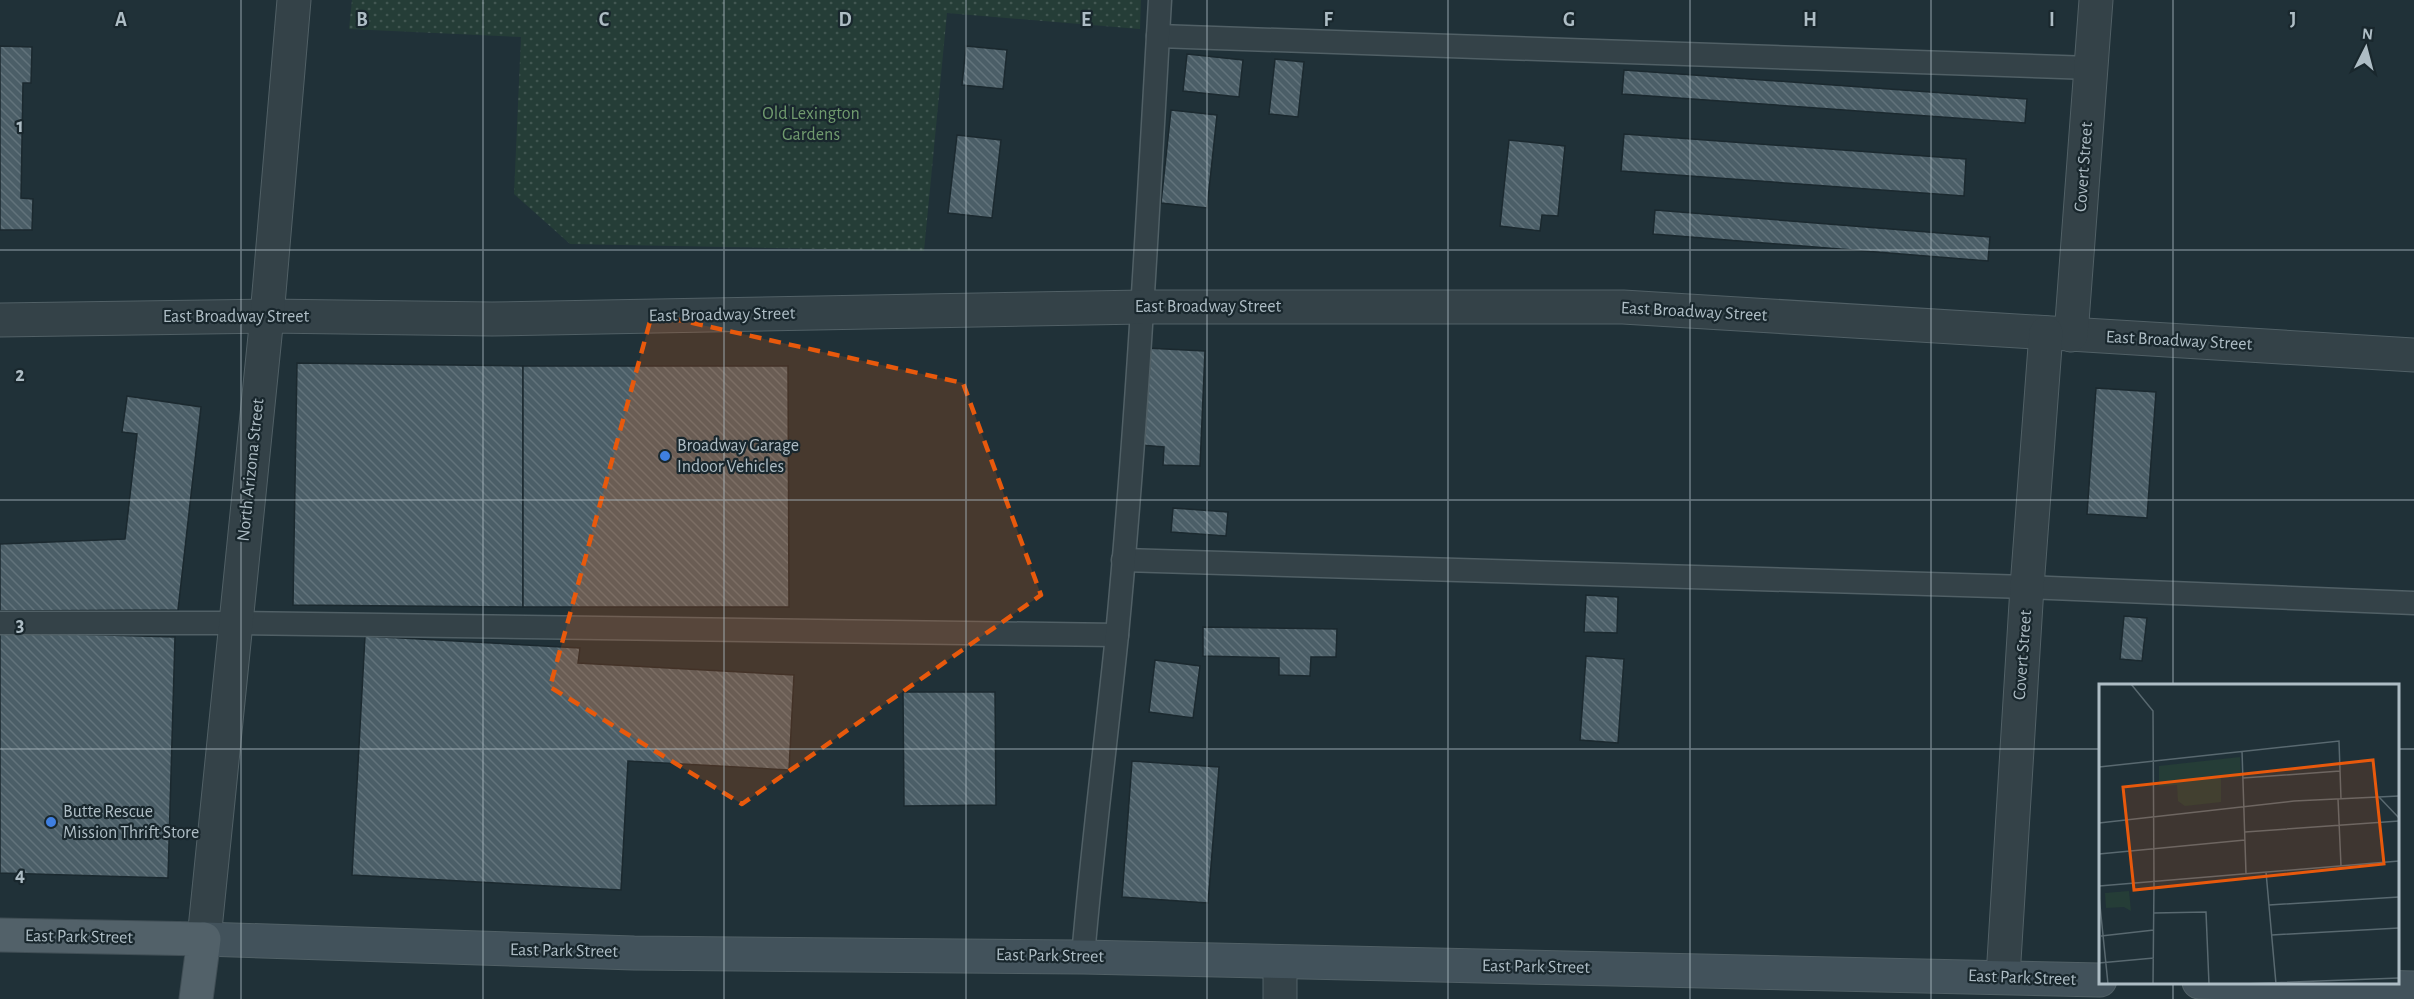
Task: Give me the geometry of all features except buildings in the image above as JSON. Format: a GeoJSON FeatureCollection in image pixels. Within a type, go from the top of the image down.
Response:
{"type":"FeatureCollection","features":[{"type":"Feature","properties":{"kind":"main road","name":"East Park Street"},"geometry":{"type":"LineString","coordinates":[[0,935],[634,953],[1083,957],[2099,980]]}},
{"type":"Feature","properties":{"kind":"main road"},"geometry":{"type":"LineString","coordinates":[[196,999],[204,939]]}},
{"type":"Feature","properties":{"kind":"main road"},"geometry":{"type":"LineString","coordinates":[[2213,984],[2267,992],[2414,988]]}},
{"type":"Feature","properties":{"kind":"street","name":"North Arizona Street"},"geometry":{"type":"LineString","coordinates":[[204,939],[267,316],[294,0]]}},
{"type":"Feature","properties":{"kind":"street","name":"Covert Street"},"geometry":{"type":"LineString","coordinates":[[2003,977],[2027,587],[2091,68],[2096,0]]}},
{"type":"Feature","properties":{"kind":"street","name":"East Broadway Street"},"geometry":{"type":"LineString","coordinates":[[0,320],[267,316],[492,319],[1143,307],[1623,307],[2414,355]]}},
{"type":"Feature","properties":{"kind":"street"},"geometry":{"type":"LineString","coordinates":[[1280,962],[1280,999]]}},
{"type":"Feature","properties":{"kind":"lane"},"geometry":{"type":"LineString","coordinates":[[1083,957],[1089,879],[1117,635],[1143,307],[1160,0]]}},
{"type":"Feature","properties":{"kind":"lane"},"geometry":{"type":"LineString","coordinates":[[1158,36],[2091,68]]}},
{"type":"Feature","properties":{"kind":"lane"},"geometry":{"type":"LineString","coordinates":[[1123,560],[2027,587],[2414,603]]}},
{"type":"Feature","properties":{"kind":"lane"},"geometry":{"type":"LineString","coordinates":[[0,623],[236,623],[1117,635]]}},
{"type":"Feature","properties":{"kind":"highlighted area"},"geometry":{"type":"Polygon","coordinates":[[[652,314],[963,383],[1041,595],[742,804],[550,687],[652,314]]]}},
{"type":"Feature","properties":{"kind":"green space","name":"Old Lexington Gardens"},"geometry":{"type":"Polygon","coordinates":[[[352,0],[1141,0],[1140,29],[947,13],[924,251],[570,244],[514,194],[521,37],[349,29],[352,0]]]}},
{"type":"Feature","properties":{"kind":"place","name":"Broadway Garage Indoor Vehicles"},"geometry":{"type":"Point","coordinates":[665,456]}},
{"type":"Feature","properties":{"kind":"place","name":"Butte Rescue Mission Thrift Store"},"geometry":{"type":"Point","coordinates":[51,822]}}]}
